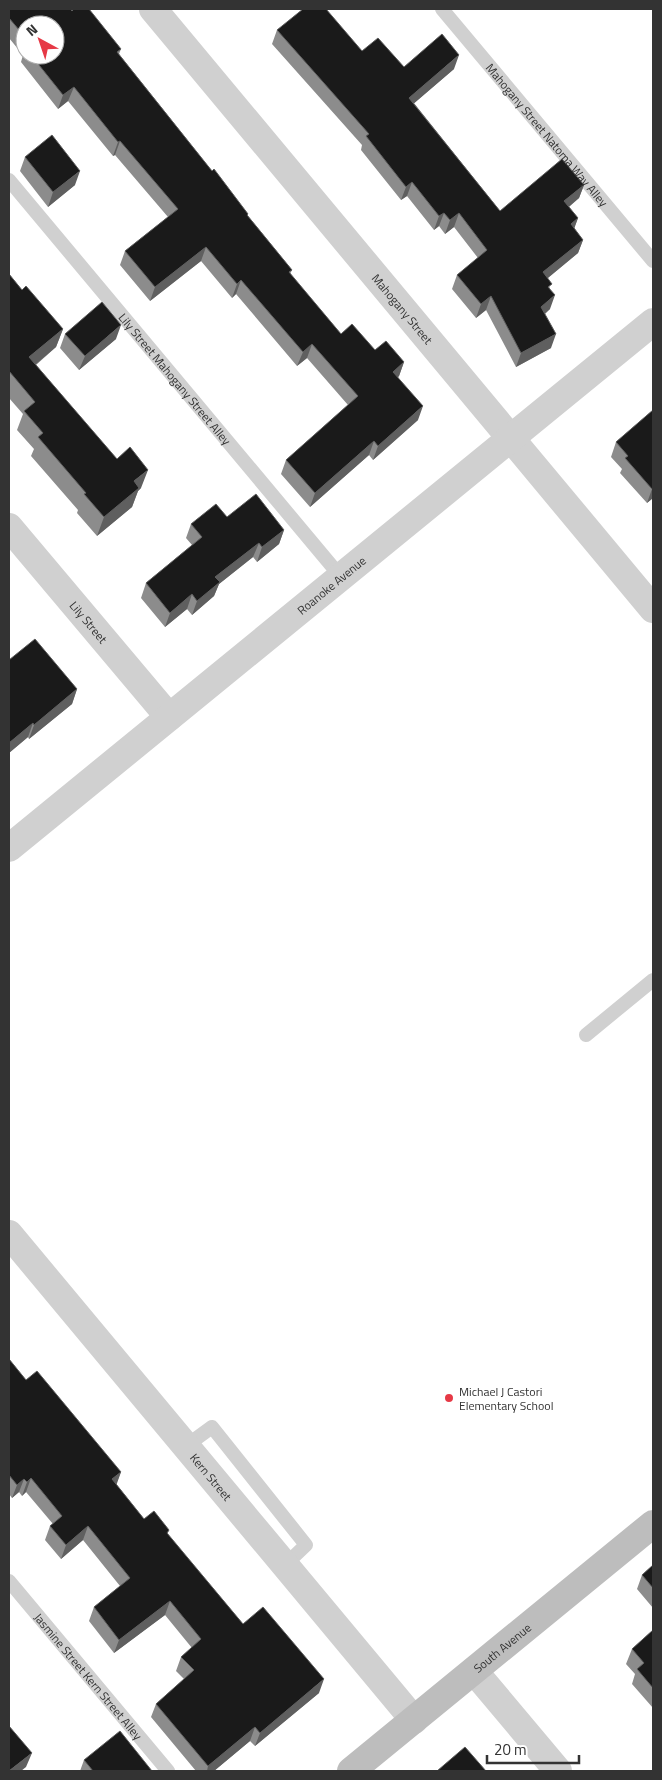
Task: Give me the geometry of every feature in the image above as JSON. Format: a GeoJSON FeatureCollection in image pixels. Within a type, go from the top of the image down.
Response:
{"type":"FeatureCollection","features":[{"type":"Feature","properties":{"kind":"street","name":"Mahogany Street"},"geometry":{"type":"LineString","coordinates":[[153,9],[653,609]]}},
{"type":"Feature","properties":{"kind":"street","name":"Roanoke Avenue"},"geometry":{"type":"LineString","coordinates":[[9,848],[653,322]]}},
{"type":"Feature","properties":{"kind":"street","name":"Lily Street"},"geometry":{"type":"LineString","coordinates":[[9,527],[169,717]]}},
{"type":"Feature","properties":{"kind":"street","name":"Kern Street"},"geometry":{"type":"LineString","coordinates":[[9,1234],[414,1720]]}},
{"type":"Feature","properties":{"kind":"street","name":"South Avenue"},"geometry":{"type":"LineString","coordinates":[[351,1771],[653,1524]]}},
{"type":"Feature","properties":{"kind":"street"},"geometry":{"type":"LineString","coordinates":[[474,1671],[558,1771]]}},
{"type":"Feature","properties":{"kind":"lane","name":"Mahogany Street Natoma Way Alley"},"geometry":{"type":"LineString","coordinates":[[442,9],[653,261]]}},
{"type":"Feature","properties":{"kind":"lane","name":"Lily Street Mahogany Street Alley"},"geometry":{"type":"LineString","coordinates":[[9,180],[341,577]]}},
{"type":"Feature","properties":{"kind":"lane"},"geometry":{"type":"LineString","coordinates":[[586,1035],[653,980]]}},
{"type":"Feature","properties":{"kind":"lane","name":"Jasmine Street Kern Street Alley"},"geometry":{"type":"LineString","coordinates":[[9,1581],[168,1771]]}},
{"type":"Feature","properties":{"kind":"building"},"geometry":{"type":"Polygon","coordinates":[[[9,9],[71,9],[72,11],[74,9],[89,9],[121,49],[117,52],[212,171],[214,169],[247,215],[292,270],[289,272],[341,334],[352,324],[375,350],[386,341],[404,362],[393,372],[423,406],[378,446],[374,441],[315,493],[286,460],[358,396],[312,344],[303,352],[241,280],[237,284],[206,247],[155,287],[125,251],[178,209],[120,141],[118,142],[74,87],[63,95],[39,65],[65,65],[65,15],[15,15],[15,25],[9,18],[9,9]]]}},
{"type":"Feature","properties":{"kind":"building"},"geometry":{"type":"Polygon","coordinates":[[[303,9],[326,9],[362,51],[378,38],[404,67],[442,34],[459,55],[409,98],[500,211],[562,159],[584,185],[564,201],[578,218],[571,224],[583,240],[543,272],[552,284],[548,287],[555,295],[541,307],[556,334],[521,353],[491,296],[481,304],[457,275],[487,250],[459,213],[450,220],[444,213],[439,216],[412,182],[406,187],[366,136],[369,134],[277,30],[303,9]]]}},
{"type":"Feature","properties":{"kind":"building"},"geometry":{"type":"Polygon","coordinates":[[[52,135],[80,171],[53,192],[25,157],[52,135]]]}},
{"type":"Feature","properties":{"kind":"building"},"geometry":{"type":"Polygon","coordinates":[[[9,274],[22,290],[26,286],[63,329],[29,357],[117,459],[130,447],[148,470],[134,481],[139,488],[104,517],[38,437],[43,433],[24,411],[35,402],[9,371],[9,274]]]}},
{"type":"Feature","properties":{"kind":"building"},"geometry":{"type":"Polygon","coordinates":[[[102,302],[121,325],[85,356],[65,334],[102,302]]]}},
{"type":"Feature","properties":{"kind":"building"},"geometry":{"type":"Polygon","coordinates":[[[653,410],[652,489],[625,458],[628,456],[616,442],[653,410]]]}},
{"type":"Feature","properties":{"kind":"building"},"geometry":{"type":"Polygon","coordinates":[[[256,494],[284,530],[262,547],[259,543],[215,577],[220,582],[197,601],[192,594],[170,613],[146,583],[202,537],[191,524],[216,504],[227,517],[256,494]]]}},
{"type":"Feature","properties":{"kind":"building"},"geometry":{"type":"Polygon","coordinates":[[[35,639],[77,689],[9,743],[9,660],[35,639]]]}},
{"type":"Feature","properties":{"kind":"building"},"geometry":{"type":"Polygon","coordinates":[[[9,1359],[26,1380],[37,1371],[121,1472],[112,1479],[144,1519],[154,1511],[169,1530],[167,1533],[243,1624],[263,1607],[324,1679],[260,1733],[255,1727],[208,1766],[156,1704],[194,1670],[181,1657],[201,1639],[170,1601],[119,1640],[94,1607],[130,1578],[88,1526],[66,1545],[50,1526],[62,1516],[31,1478],[27,1482],[24,1479],[17,1485],[9,1475],[9,1359]]]}},
{"type":"Feature","properties":{"kind":"building"},"geometry":{"type":"Polygon","coordinates":[[[653,1565],[653,1588],[642,1575],[653,1565]]]}},
{"type":"Feature","properties":{"kind":"building"},"geometry":{"type":"Polygon","coordinates":[[[653,1630],[653,1688],[637,1669],[644,1663],[632,1649],[653,1630]]]}},
{"type":"Feature","properties":{"kind":"building"},"geometry":{"type":"Polygon","coordinates":[[[9,1726],[32,1753],[9,1771],[9,1726]]]}},
{"type":"Feature","properties":{"kind":"building"},"geometry":{"type":"Polygon","coordinates":[[[120,1731],[152,1771],[93,1771],[84,1760],[120,1731]]]}},
{"type":"Feature","properties":{"kind":"building"},"geometry":{"type":"Polygon","coordinates":[[[465,1747],[486,1771],[437,1771],[465,1747]]]}},
{"type":"Feature","properties":{"kind":"place","name":"Michael J Castori Elementary School"},"geometry":{"type":"Point","coordinates":[449,1398]}}]}
